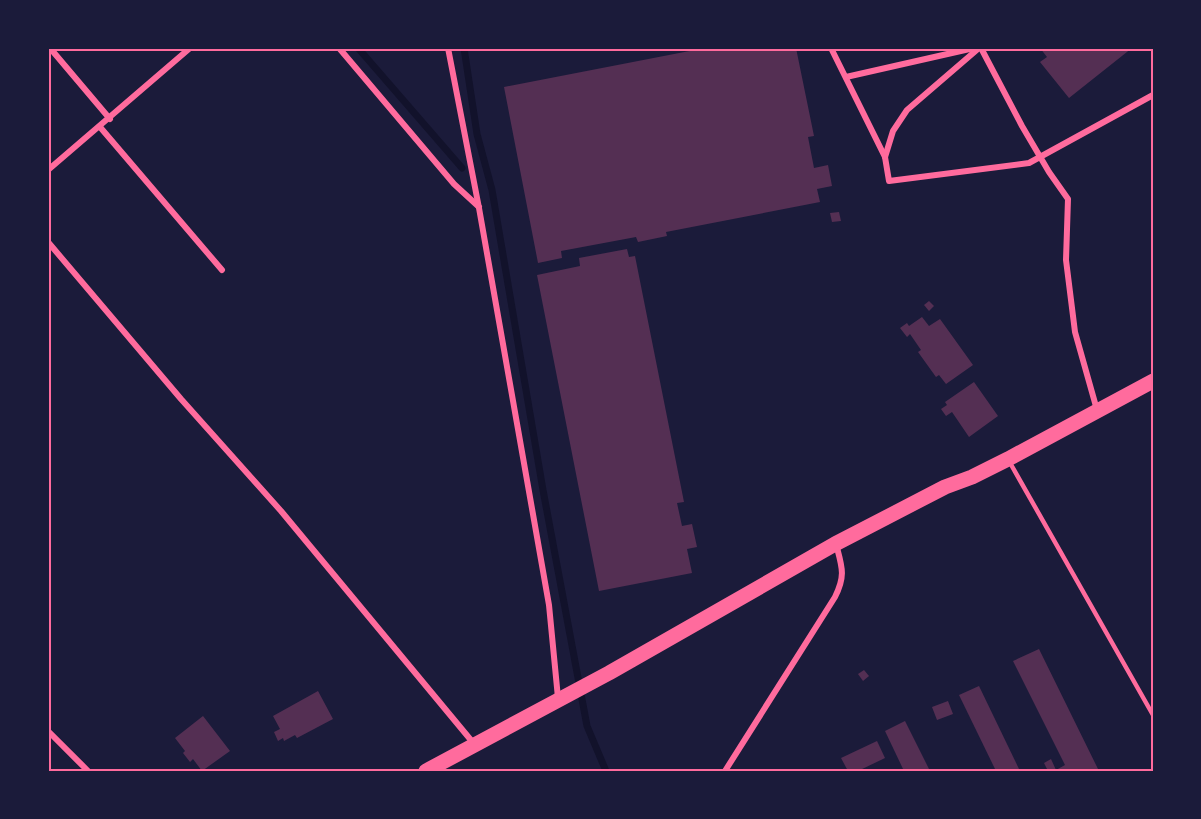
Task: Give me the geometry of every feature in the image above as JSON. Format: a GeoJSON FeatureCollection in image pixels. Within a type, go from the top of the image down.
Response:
{"type":"FeatureCollection","features":[{"type":"Feature","properties":{"kind":"highway"},"geometry":{"type":"LineString","coordinates":[[426,771],[609,674],[835,544],[945,487],[972,477],[1008,459],[1153,381]]}},
{"type":"Feature","properties":{"kind":"street"},"geometry":{"type":"LineString","coordinates":[[50,48],[110,118]]}},
{"type":"Feature","properties":{"kind":"street"},"geometry":{"type":"LineString","coordinates":[[48,170],[190,48]]}},
{"type":"Feature","properties":{"kind":"street"},"geometry":{"type":"LineString","coordinates":[[339,48],[454,184],[479,208]]}},
{"type":"Feature","properties":{"kind":"street"},"geometry":{"type":"LineString","coordinates":[[448,48],[479,208],[549,605],[559,701]]}},
{"type":"Feature","properties":{"kind":"street"},"geometry":{"type":"LineString","coordinates":[[831,48],[885,157],[889,181],[1029,163],[1153,95]]}},
{"type":"Feature","properties":{"kind":"street"},"geometry":{"type":"LineString","coordinates":[[846,78],[974,48]]}},
{"type":"Feature","properties":{"kind":"street"},"geometry":{"type":"LineString","coordinates":[[885,157],[893,131],[907,110],[937,82],[980,48],[1040,157],[1068,199],[1066,260],[1075,332],[1097,411]]}},
{"type":"Feature","properties":{"kind":"street"},"geometry":{"type":"LineString","coordinates":[[100,127],[222,270]]}},
{"type":"Feature","properties":{"kind":"street"},"geometry":{"type":"LineString","coordinates":[[48,242],[181,399],[281,511],[476,745]]}},
{"type":"Feature","properties":{"kind":"street"},"geometry":{"type":"LineString","coordinates":[[725,771],[835,597],[842,582],[843,570],[835,544]]}},
{"type":"Feature","properties":{"kind":"street"},"geometry":{"type":"LineString","coordinates":[[48,731],[88,771]]}},
{"type":"Feature","properties":{"kind":"lane"},"geometry":{"type":"LineString","coordinates":[[1008,459],[1153,715]]}},
{"type":"Feature","properties":{"kind":"building"},"geometry":{"type":"Polygon","coordinates":[[[705,48],[796,48],[814,136],[808,137],[814,168],[828,165],[832,186],[817,189],[820,202],[666,232],[667,236],[638,242],[636,237],[561,251],[562,258],[538,263],[504,87],[705,48]]]}},
{"type":"Feature","properties":{"kind":"building"},"geometry":{"type":"Polygon","coordinates":[[[1040,48],[1132,48],[1069,98],[1040,62],[1047,57],[1040,48]]]}},
{"type":"Feature","properties":{"kind":"building"},"geometry":{"type":"Polygon","coordinates":[[[839,212],[841,221],[832,222],[830,213],[839,212]]]}},
{"type":"Feature","properties":{"kind":"building"},"geometry":{"type":"Polygon","coordinates":[[[627,249],[629,257],[635,256],[684,502],[677,503],[682,526],[692,524],[697,547],[687,549],[692,573],[599,591],[537,275],[580,266],[579,258],[627,249]]]}},
{"type":"Feature","properties":{"kind":"building"},"geometry":{"type":"Polygon","coordinates":[[[929,301],[934,306],[929,311],[924,305],[929,301]]]}},
{"type":"Feature","properties":{"kind":"building"},"geometry":{"type":"Polygon","coordinates":[[[922,317],[929,326],[940,319],[973,365],[946,384],[939,375],[936,377],[918,352],[921,350],[910,334],[907,337],[900,328],[907,323],[909,326],[922,317]]]}},
{"type":"Feature","properties":{"kind":"building"},"geometry":{"type":"Polygon","coordinates":[[[974,382],[998,416],[969,437],[952,412],[946,416],[941,409],[947,405],[945,402],[974,382]]]}},
{"type":"Feature","properties":{"kind":"building"},"geometry":{"type":"Polygon","coordinates":[[[1039,649],[1099,771],[1048,771],[1044,763],[1051,759],[1056,770],[1065,765],[1013,661],[1039,649]]]}},
{"type":"Feature","properties":{"kind":"building"},"geometry":{"type":"Polygon","coordinates":[[[864,670],[869,676],[863,681],[858,674],[864,670]]]}},
{"type":"Feature","properties":{"kind":"building"},"geometry":{"type":"Polygon","coordinates":[[[979,686],[1020,771],[996,771],[959,695],[979,686]]]}},
{"type":"Feature","properties":{"kind":"building"},"geometry":{"type":"Polygon","coordinates":[[[318,691],[333,719],[297,738],[295,735],[284,741],[283,738],[278,741],[274,732],[280,729],[273,716],[318,691]]]}},
{"type":"Feature","properties":{"kind":"building"},"geometry":{"type":"Polygon","coordinates":[[[948,701],[953,714],[937,720],[932,707],[948,701]]]}},
{"type":"Feature","properties":{"kind":"building"},"geometry":{"type":"Polygon","coordinates":[[[203,716],[230,751],[202,771],[193,759],[190,762],[175,738],[203,716]]]}},
{"type":"Feature","properties":{"kind":"building"},"geometry":{"type":"Polygon","coordinates":[[[905,721],[930,771],[904,771],[885,731],[905,721]]]}},
{"type":"Feature","properties":{"kind":"building"},"geometry":{"type":"Polygon","coordinates":[[[877,741],[885,758],[858,771],[848,771],[841,758],[877,741]]]}},
{"type":"Feature","properties":{"kind":"waterway"},"geometry":{"type":"LineString","coordinates":[[358,48],[462,168]]}},
{"type":"Feature","properties":{"kind":"waterway"},"geometry":{"type":"LineString","coordinates":[[464,48],[477,134],[492,190],[543,490],[587,726],[606,771]]}}]}
